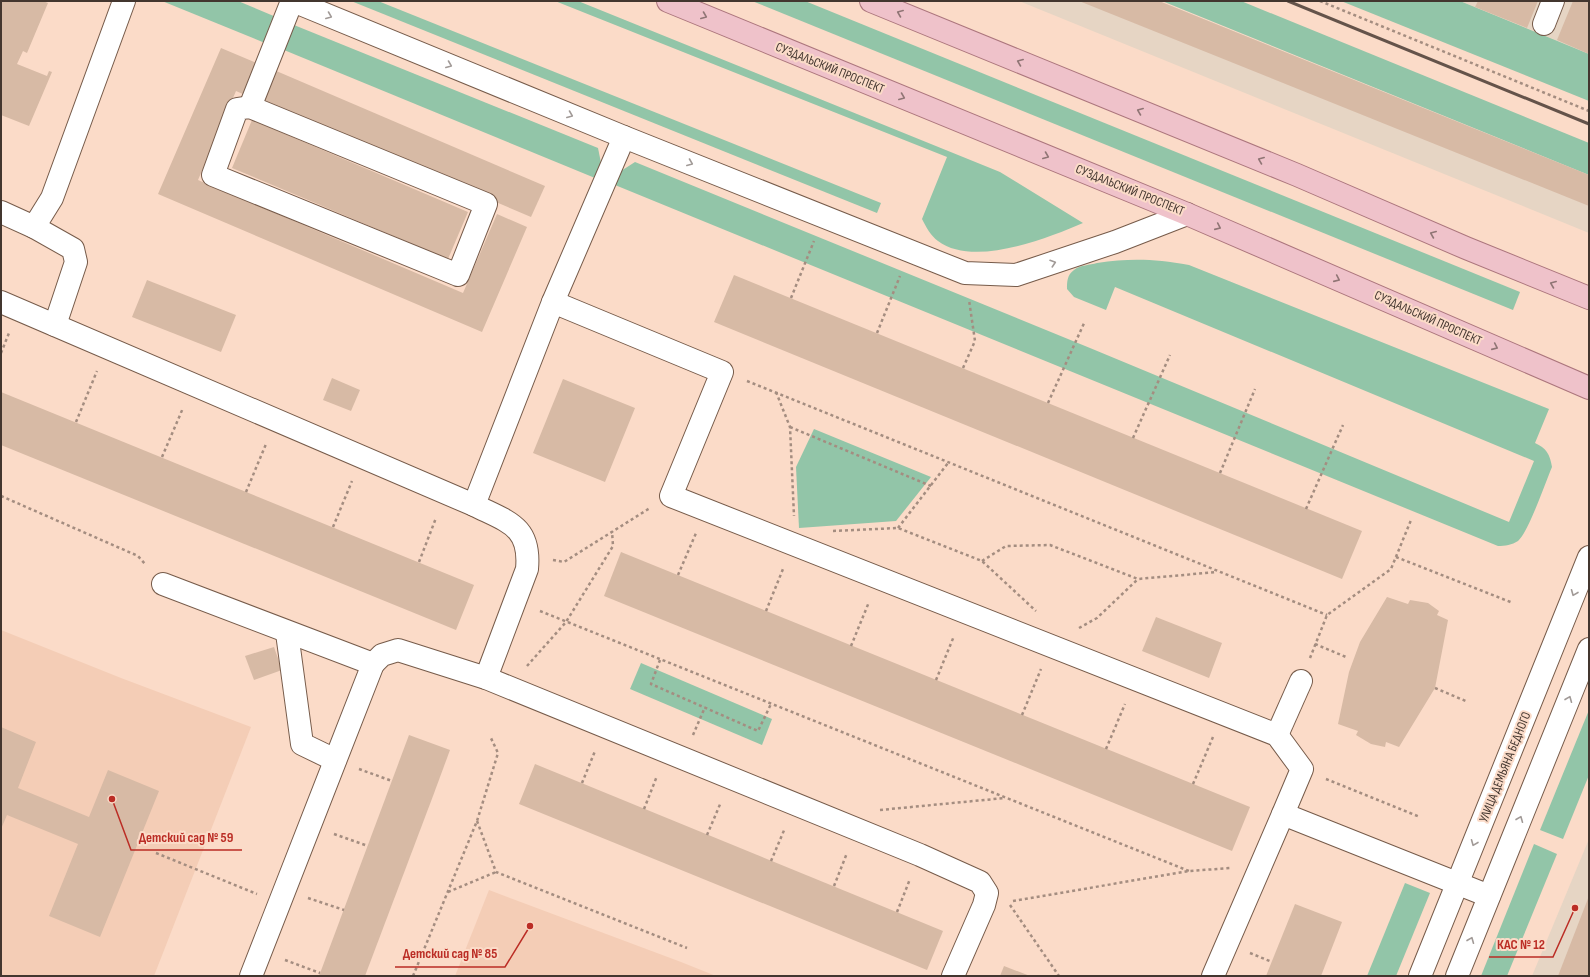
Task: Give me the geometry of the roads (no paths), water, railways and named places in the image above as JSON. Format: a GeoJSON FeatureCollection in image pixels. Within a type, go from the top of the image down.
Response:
{"type":"FeatureCollection","features":[{"type":"Feature","properties":{"kind":"main road","name":"СУЗДАЛЬСКИЙ ПРОСПЕКТ"},"geometry":{"type":"LineString","coordinates":[[668,1],[1187,214],[1589,388]]}},
{"type":"Feature","properties":{"kind":"main road"},"geometry":{"type":"LineString","coordinates":[[871,1],[1297,175],[1466,248],[1589,298]]}},
{"type":"Feature","properties":{"kind":"street"},"geometry":{"type":"LineString","coordinates":[[34,227],[52,198],[124,1]]}},
{"type":"Feature","properties":{"kind":"street"},"geometry":{"type":"LineString","coordinates":[[250,107],[292,1],[624,137],[965,273],[1016,275],[1116,242],[1187,214]]}},
{"type":"Feature","properties":{"kind":"street"},"geometry":{"type":"LineString","coordinates":[[1544,24],[1553,1]]}},
{"type":"Feature","properties":{"kind":"street"},"geometry":{"type":"LineString","coordinates":[[250,107],[486,204],[458,275],[213,175],[237,109],[250,107]]}},
{"type":"Feature","properties":{"kind":"street"},"geometry":{"type":"LineString","coordinates":[[474,505],[553,302],[624,137]]}},
{"type":"Feature","properties":{"kind":"street"},"geometry":{"type":"LineString","coordinates":[[1,212],[34,227],[73,249],[76,262],[55,326]]}},
{"type":"Feature","properties":{"kind":"street"},"geometry":{"type":"LineString","coordinates":[[1,302],[361,458],[474,505],[508,522],[521,532],[526,544],[528,555],[527,569],[486,678]]}},
{"type":"Feature","properties":{"kind":"street"},"geometry":{"type":"LineString","coordinates":[[553,302],[722,372],[671,496],[1277,735],[1302,769],[1213,976]]}},
{"type":"Feature","properties":{"kind":"street","name":"УЛИЦА ДЕМЬЯНА БЕДНОГО"},"geometry":{"type":"LineString","coordinates":[[1422,971],[1589,557]]}},
{"type":"Feature","properties":{"kind":"street"},"geometry":{"type":"LineString","coordinates":[[163,584],[288,633],[373,664]]}},
{"type":"Feature","properties":{"kind":"street"},"geometry":{"type":"LineString","coordinates":[[288,633],[302,744],[335,760]]}},
{"type":"Feature","properties":{"kind":"street"},"geometry":{"type":"LineString","coordinates":[[1457,976],[1589,649]]}},
{"type":"Feature","properties":{"kind":"street"},"geometry":{"type":"LineString","coordinates":[[250,976],[373,664],[382,655],[398,650],[486,678],[850,826],[980,882],[987,893],[984,905],[953,976]]}},
{"type":"Feature","properties":{"kind":"street"},"geometry":{"type":"LineString","coordinates":[[1277,735],[1301,681]]}},
{"type":"Feature","properties":{"kind":"street"},"geometry":{"type":"LineString","coordinates":[[1283,814],[1489,896]]}},
{"type":"Feature","properties":{"kind":"street"},"geometry":{"type":"LineString","coordinates":[[1422,971],[1448,976]]}},
{"type":"Feature","properties":{"kind":"railway"},"geometry":{"type":"LineString","coordinates":[[1288,1],[1589,124]]}},
{"type":"Feature","properties":{"kind":"place","name":"Детский сад № 59"},"geometry":{"type":"Point","coordinates":[112,799]}},
{"type":"Feature","properties":{"kind":"place","name":"КАС № 12"},"geometry":{"type":"Point","coordinates":[1575,908]}},
{"type":"Feature","properties":{"kind":"place","name":"Детский сад № 85"},"geometry":{"type":"Point","coordinates":[530,926]}}]}
